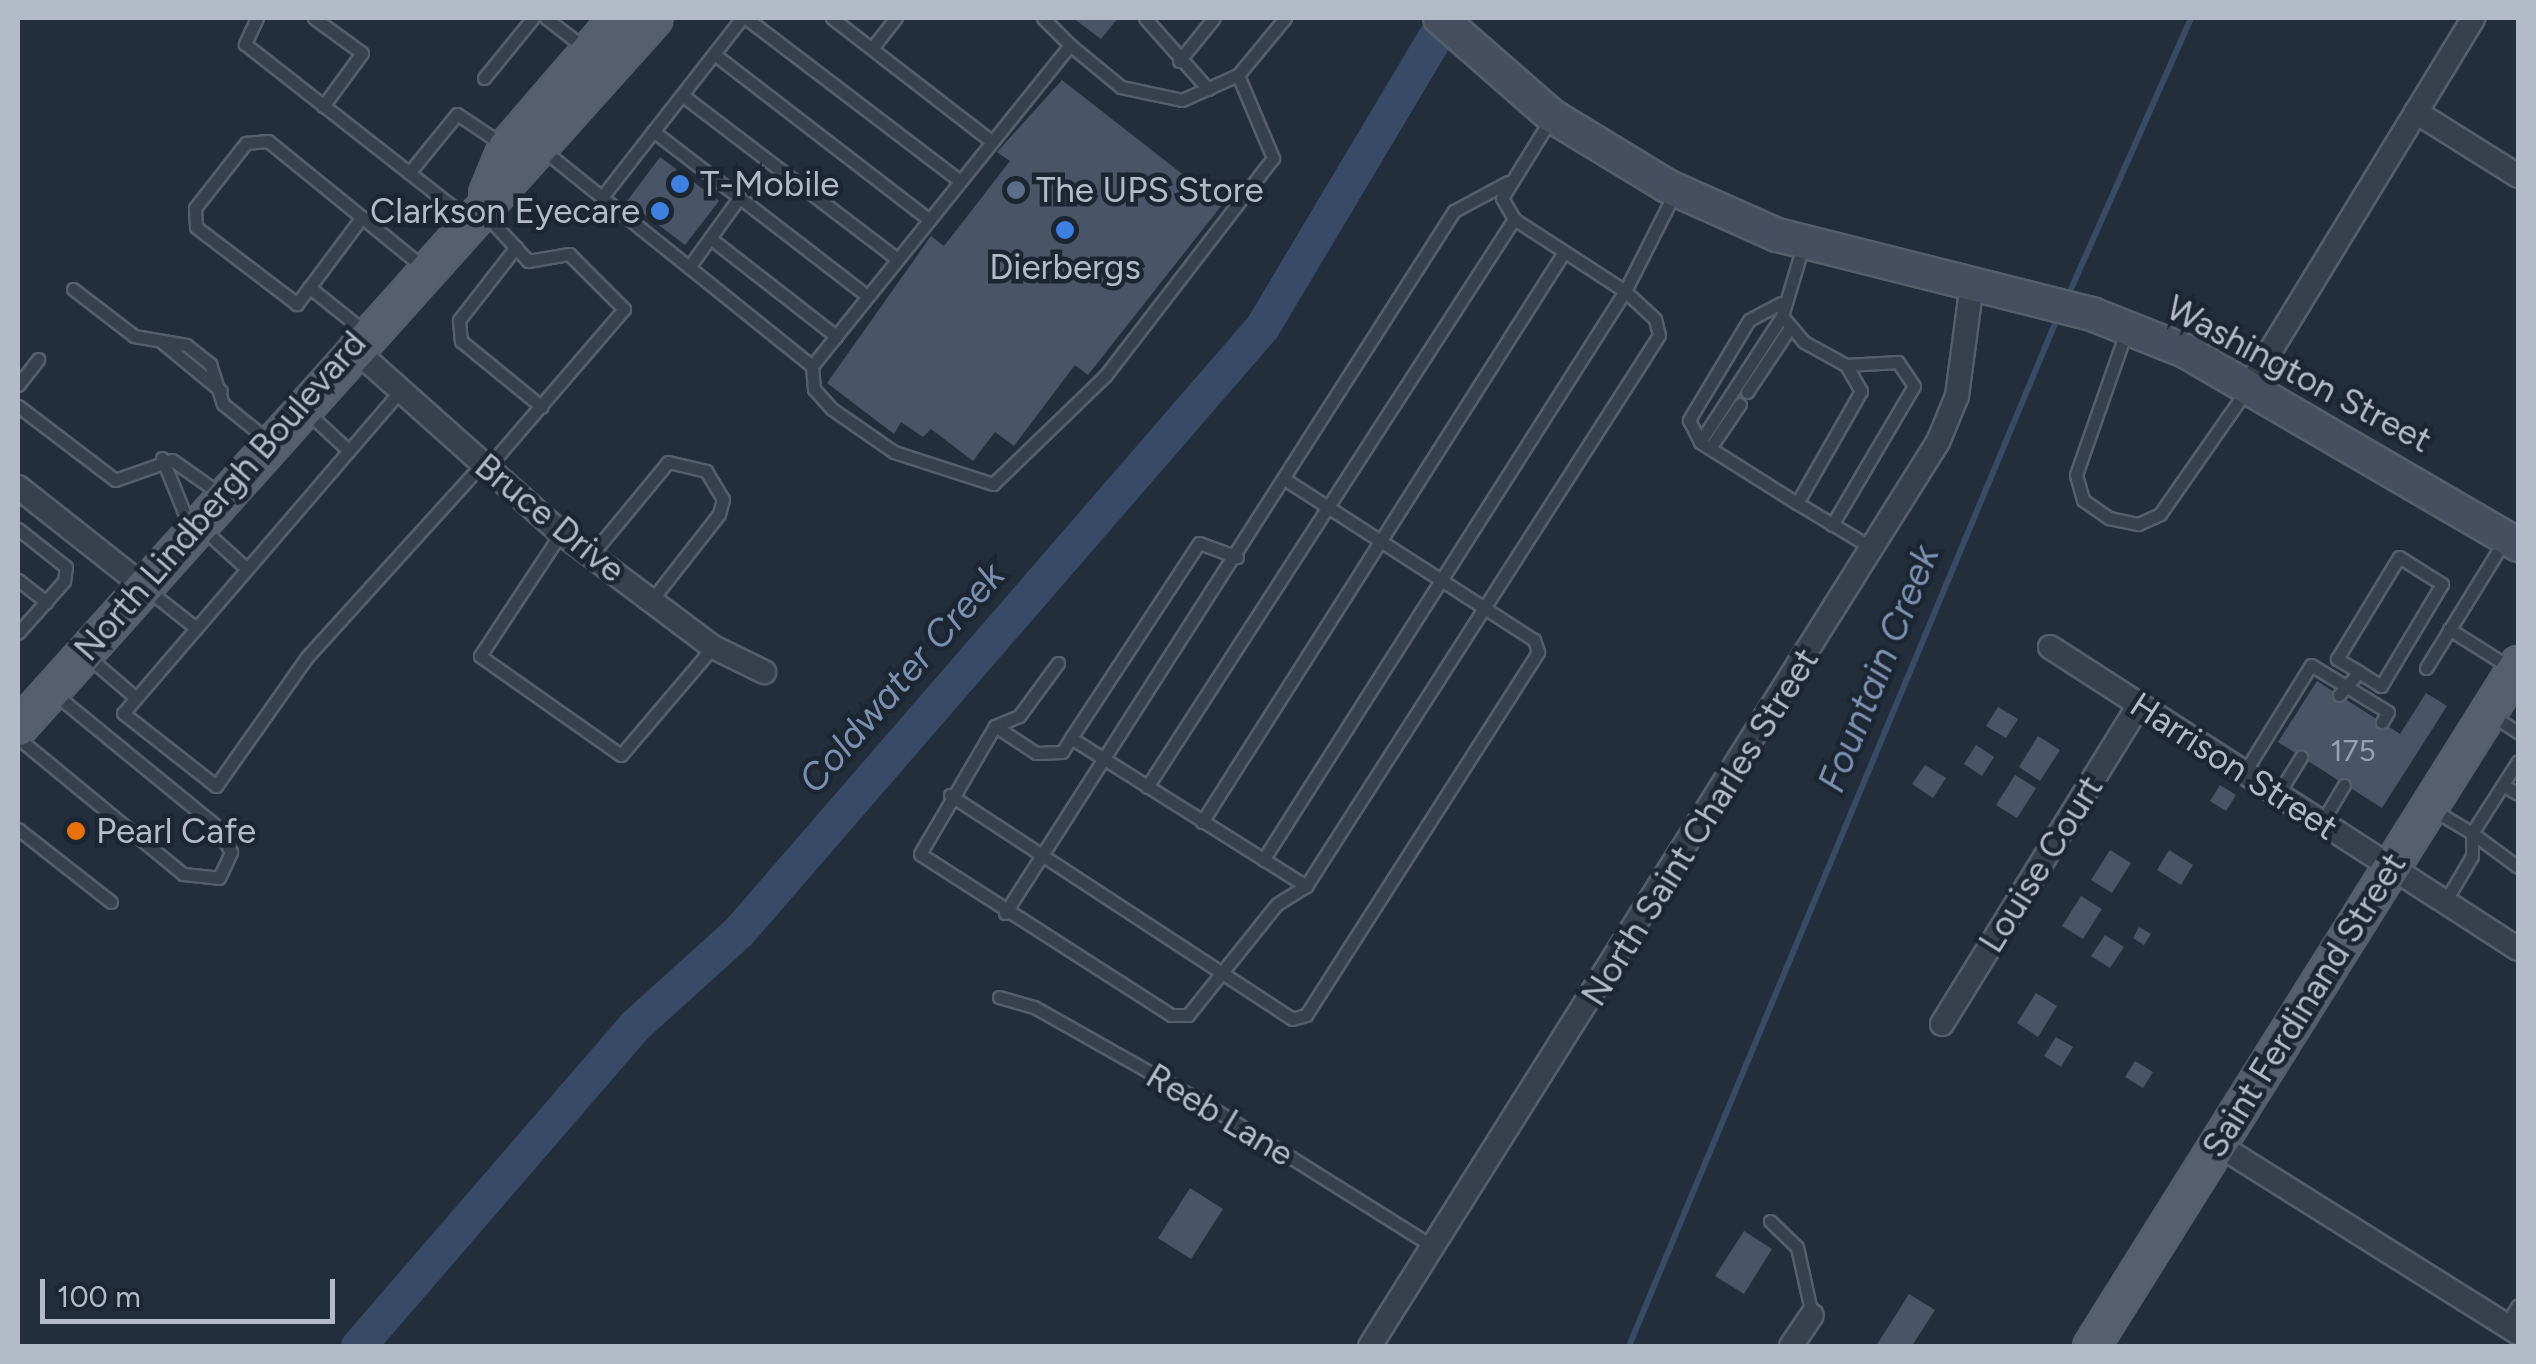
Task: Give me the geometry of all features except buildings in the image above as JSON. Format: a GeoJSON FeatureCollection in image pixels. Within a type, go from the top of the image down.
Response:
{"type":"FeatureCollection","features":[{"type":"Feature","properties":{"kind":"main road"},"geometry":{"type":"LineString","coordinates":[[476,205],[506,148],[617,18]]}},
{"type":"Feature","properties":{"kind":"main road"},"geometry":{"type":"LineString","coordinates":[[476,205],[542,149],[654,18]]}},
{"type":"Feature","properties":{"kind":"main road","name":"Washington Street"},"geometry":{"type":"LineString","coordinates":[[1440,18],[1552,116],[1676,190],[1804,242],[2092,314],[2128,328],[2249,386],[2512,541]]}},
{"type":"Feature","properties":{"kind":"main road","name":"North Lindbergh Boulevard"},"geometry":{"type":"LineString","coordinates":[[26,716],[476,205]]}},
{"type":"Feature","properties":{"kind":"main road","name":"Saint Ferdinand Street"},"geometry":{"type":"LineString","coordinates":[[2091,1346],[2516,667]]}},
{"type":"Feature","properties":{"kind":"street"},"geometry":{"type":"LineString","coordinates":[[2249,386],[2474,18]]}},
{"type":"Feature","properties":{"kind":"street"},"geometry":{"type":"LineString","coordinates":[[2416,112],[2518,176]]}},
{"type":"Feature","properties":{"kind":"street","name":"North Saint Charles Street"},"geometry":{"type":"LineString","coordinates":[[1370,1346],[1872,548],[1957,396],[1984,286]]}},
{"type":"Feature","properties":{"kind":"street","name":"Bruce Drive"},"geometry":{"type":"LineString","coordinates":[[357,339],[400,390],[561,533],[713,647],[764,672]]}},
{"type":"Feature","properties":{"kind":"street"},"geometry":{"type":"LineString","coordinates":[[18,487],[142,585]]}},
{"type":"Feature","properties":{"kind":"street","name":"Harrison Street"},"geometry":{"type":"LineString","coordinates":[[2050,647],[2518,950]]}},
{"type":"Feature","properties":{"kind":"street","name":"Louise Court"},"geometry":{"type":"LineString","coordinates":[[1942,1024],[2139,705]]}},
{"type":"Feature","properties":{"kind":"street"},"geometry":{"type":"LineString","coordinates":[[2217,1144],[2514,1321],[2493,1346]]}},
{"type":"Feature","properties":{"kind":"street"},"geometry":{"type":"LineString","coordinates":[[1792,1346],[1812,1314]]}},
{"type":"Feature","properties":{"kind":"lane"},"geometry":{"type":"LineString","coordinates":[[257,18],[245,44],[323,106],[410,173],[476,205],[528,260],[569,254],[624,308],[575,372],[307,657],[216,786],[123,713],[400,390]]}},
{"type":"Feature","properties":{"kind":"lane"},"geometry":{"type":"LineString","coordinates":[[314,18],[362,53],[323,106]]}},
{"type":"Feature","properties":{"kind":"lane"},"geometry":{"type":"LineString","coordinates":[[484,78],[533,18]]}},
{"type":"Feature","properties":{"kind":"lane"},"geometry":{"type":"LineString","coordinates":[[546,18],[590,52]]}},
{"type":"Feature","properties":{"kind":"lane"},"geometry":{"type":"LineString","coordinates":[[602,197],[744,18],[959,180]]}},
{"type":"Feature","properties":{"kind":"lane"},"geometry":{"type":"LineString","coordinates":[[832,18],[990,140]]}},
{"type":"Feature","properties":{"kind":"lane"},"geometry":{"type":"LineString","coordinates":[[873,47],[896,18]]}},
{"type":"Feature","properties":{"kind":"lane"},"geometry":{"type":"LineString","coordinates":[[1043,18],[1121,87],[1182,100],[1238,75],[1286,18]]}},
{"type":"Feature","properties":{"kind":"lane"},"geometry":{"type":"LineString","coordinates":[[1145,18],[1179,61],[1208,89]]}},
{"type":"Feature","properties":{"kind":"lane"},"geometry":{"type":"LineString","coordinates":[[1179,61],[1214,18]]}},
{"type":"Feature","properties":{"kind":"lane"},"geometry":{"type":"LineString","coordinates":[[1070,45],[812,366],[814,389],[832,409],[894,452],[993,484],[1105,376],[1273,158],[1238,75]]}},
{"type":"Feature","properties":{"kind":"lane"},"geometry":{"type":"LineString","coordinates":[[714,54],[928,218]]}},
{"type":"Feature","properties":{"kind":"lane"},"geometry":{"type":"LineString","coordinates":[[682,94],[896,259]]}},
{"type":"Feature","properties":{"kind":"lane"},"geometry":{"type":"LineString","coordinates":[[410,173],[458,114],[506,148]]}},
{"type":"Feature","properties":{"kind":"lane"},"geometry":{"type":"LineString","coordinates":[[1058,663],[1018,716],[995,726],[950,794],[920,854],[1005,913],[1171,1016],[1203,1005],[1277,904],[1306,886],[1659,335],[1655,319],[1625,291],[1514,220],[1502,198],[1508,182],[1552,116]]}},
{"type":"Feature","properties":{"kind":"lane"},"geometry":{"type":"LineString","coordinates":[[653,131],[867,296]]}},
{"type":"Feature","properties":{"kind":"lane"},"geometry":{"type":"LineString","coordinates":[[362,217],[297,304],[196,227],[195,208],[246,144],[268,141],[362,217],[422,266]]}},
{"type":"Feature","properties":{"kind":"lane"},"geometry":{"type":"LineString","coordinates":[[542,149],[812,366]]}},
{"type":"Feature","properties":{"kind":"lane"},"geometry":{"type":"LineString","coordinates":[[1005,913],[1288,481],[1454,211],[1508,182]]}},
{"type":"Feature","properties":{"kind":"lane"},"geometry":{"type":"LineString","coordinates":[[1264,860],[1625,291],[1676,190]]}},
{"type":"Feature","properties":{"kind":"lane"},"geometry":{"type":"LineString","coordinates":[[689,267],[739,198]]}},
{"type":"Feature","properties":{"kind":"lane"},"geometry":{"type":"LineString","coordinates":[[1147,787],[1514,220]]}},
{"type":"Feature","properties":{"kind":"lane"},"geometry":{"type":"LineString","coordinates":[[710,238],[836,336]]}},
{"type":"Feature","properties":{"kind":"lane"},"geometry":{"type":"LineString","coordinates":[[1705,445],[1781,309],[1804,242]]}},
{"type":"Feature","properties":{"kind":"lane"},"geometry":{"type":"LineString","coordinates":[[516,246],[459,320],[461,341],[542,408]]}},
{"type":"Feature","properties":{"kind":"lane"},"geometry":{"type":"LineString","coordinates":[[1202,822],[1564,252]]}},
{"type":"Feature","properties":{"kind":"lane"},"geometry":{"type":"LineString","coordinates":[[309,287],[357,339]]}},
{"type":"Feature","properties":{"kind":"lane"},"geometry":{"type":"LineString","coordinates":[[73,289],[134,336],[160,341],[210,364],[223,404],[270,441]]}},
{"type":"Feature","properties":{"kind":"lane"},"geometry":{"type":"LineString","coordinates":[[1781,309],[1789,329],[1858,376],[1858,407],[1797,503]]}},
{"type":"Feature","properties":{"kind":"lane"},"geometry":{"type":"LineString","coordinates":[[1781,309],[1749,320],[1690,420],[1705,445],[1872,548]]}},
{"type":"Feature","properties":{"kind":"lane"},"geometry":{"type":"LineString","coordinates":[[2128,328],[2076,475],[2083,500],[2109,518],[2138,524],[2160,514],[2249,386]]}},
{"type":"Feature","properties":{"kind":"lane"},"geometry":{"type":"LineString","coordinates":[[1748,392],[1789,329]]}},
{"type":"Feature","properties":{"kind":"lane"},"geometry":{"type":"LineString","coordinates":[[18,386],[38,359]]}},
{"type":"Feature","properties":{"kind":"lane"},"geometry":{"type":"LineString","coordinates":[[1832,525],[1914,386],[1898,362],[1846,365]]}},
{"type":"Feature","properties":{"kind":"lane"},"geometry":{"type":"LineString","coordinates":[[1705,445],[1740,404]]}},
{"type":"Feature","properties":{"kind":"lane"},"geometry":{"type":"LineString","coordinates":[[18,406],[115,480],[134,480],[162,458]]}},
{"type":"Feature","properties":{"kind":"lane"},"geometry":{"type":"LineString","coordinates":[[300,406],[349,451]]}},
{"type":"Feature","properties":{"kind":"lane"},"geometry":{"type":"LineString","coordinates":[[162,458],[194,527],[247,569]]}},
{"type":"Feature","properties":{"kind":"lane"},"geometry":{"type":"LineString","coordinates":[[162,458],[222,496]]}},
{"type":"Feature","properties":{"kind":"lane"},"geometry":{"type":"LineString","coordinates":[[592,554],[668,462],[706,471],[719,485],[719,514],[651,601]]}},
{"type":"Feature","properties":{"kind":"lane"},"geometry":{"type":"LineString","coordinates":[[950,794],[1292,1019],[1306,1015],[1538,652],[1484,607],[1288,481]]}},
{"type":"Feature","properties":{"kind":"lane"},"geometry":{"type":"LineString","coordinates":[[18,529],[66,567],[46,602],[18,633]]}},
{"type":"Feature","properties":{"kind":"lane"},"geometry":{"type":"LineString","coordinates":[[561,533],[480,656],[621,756],[713,647]]}},
{"type":"Feature","properties":{"kind":"lane"},"geometry":{"type":"LineString","coordinates":[[2426,668],[2512,541]]}},
{"type":"Feature","properties":{"kind":"lane"},"geometry":{"type":"LineString","coordinates":[[995,726],[1036,754],[1062,752],[1199,543],[1237,558]]}},
{"type":"Feature","properties":{"kind":"lane"},"geometry":{"type":"LineString","coordinates":[[2399,558],[2442,584],[2382,686],[2359,672],[2336,659],[2399,558]]}},
{"type":"Feature","properties":{"kind":"lane"},"geometry":{"type":"LineString","coordinates":[[18,580],[46,602]]}},
{"type":"Feature","properties":{"kind":"lane"},"geometry":{"type":"LineString","coordinates":[[142,585],[196,628]]}},
{"type":"Feature","properties":{"kind":"lane"},"geometry":{"type":"LineString","coordinates":[[2450,629],[2516,667]]}},
{"type":"Feature","properties":{"kind":"lane"},"geometry":{"type":"LineString","coordinates":[[83,653],[136,698]]}},
{"type":"Feature","properties":{"kind":"lane"},"geometry":{"type":"LineString","coordinates":[[2244,773],[2311,665],[2344,691],[2388,712],[2382,722]]}},
{"type":"Feature","properties":{"kind":"lane"},"geometry":{"type":"LineString","coordinates":[[2344,691],[2359,672]]}},
{"type":"Feature","properties":{"kind":"lane"},"geometry":{"type":"LineString","coordinates":[[2488,713],[2518,732]]}},
{"type":"Feature","properties":{"kind":"lane"},"geometry":{"type":"LineString","coordinates":[[26,716],[216,825],[230,852],[219,878],[182,874],[26,716]]}},
{"type":"Feature","properties":{"kind":"lane"},"geometry":{"type":"LineString","coordinates":[[1072,738],[1306,886]]}},
{"type":"Feature","properties":{"kind":"lane"},"geometry":{"type":"LineString","coordinates":[[2278,794],[2300,757]]}},
{"type":"Feature","properties":{"kind":"lane"},"geometry":{"type":"LineString","coordinates":[[2445,902],[2472,856],[2472,833],[2518,761]]}},
{"type":"Feature","properties":{"kind":"lane"},"geometry":{"type":"LineString","coordinates":[[2322,822],[2344,785]]}},
{"type":"Feature","properties":{"kind":"lane"},"geometry":{"type":"LineString","coordinates":[[2503,785],[2518,794]]}},
{"type":"Feature","properties":{"kind":"lane"},"geometry":{"type":"LineString","coordinates":[[2428,806],[2518,867]]}},
{"type":"Feature","properties":{"kind":"lane"},"geometry":{"type":"LineString","coordinates":[[18,829],[111,902]]}},
{"type":"Feature","properties":{"kind":"lane","name":"Reeb Lane"},"geometry":{"type":"LineString","coordinates":[[1000,998],[1034,1007],[1184,1092],[1433,1247]]}},
{"type":"Feature","properties":{"kind":"lane"},"geometry":{"type":"LineString","coordinates":[[1770,1220],[1797,1247],[1812,1314]]}},
{"type":"Feature","properties":{"kind":"waterway","name":"Coldwater Creek"},"geometry":{"type":"LineString","coordinates":[[358,1346],[634,1026],[739,931],[1262,327],[1446,18]]}},
{"type":"Feature","properties":{"kind":"waterway","name":"Fountain Creek"},"geometry":{"type":"LineString","coordinates":[[2067,298],[2191,18]]}},
{"type":"Feature","properties":{"kind":"waterway","name":"Fountain Creek"},"geometry":{"type":"LineString","coordinates":[[1629,1346],[2059,314]]}},
{"type":"Feature","properties":{"kind":"place","name":"T-Mobile"},"geometry":{"type":"Point","coordinates":[680,184]}},
{"type":"Feature","properties":{"kind":"place","name":"The UPS Store"},"geometry":{"type":"Point","coordinates":[1016,190]}},
{"type":"Feature","properties":{"kind":"place","name":"Clarkson Eyecare"},"geometry":{"type":"Point","coordinates":[660,211]}},
{"type":"Feature","properties":{"kind":"place","name":"Dierbergs"},"geometry":{"type":"Point","coordinates":[1065,230]}},
{"type":"Feature","properties":{"kind":"place","name":"Pearl Cafe"},"geometry":{"type":"Point","coordinates":[76,831]}}]}
